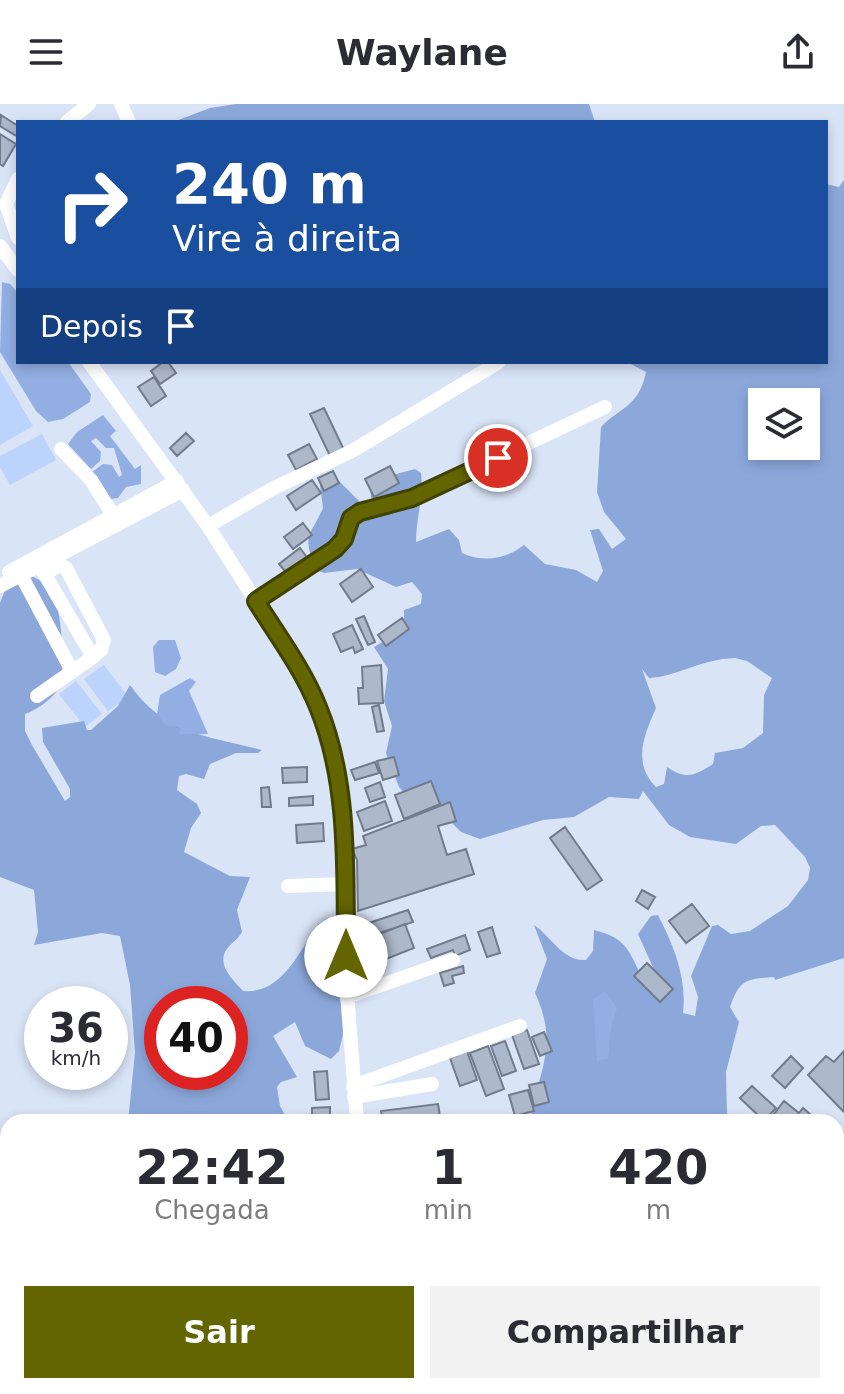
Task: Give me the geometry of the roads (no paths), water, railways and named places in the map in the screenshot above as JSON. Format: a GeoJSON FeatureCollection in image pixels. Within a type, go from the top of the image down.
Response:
{"type":"FeatureCollection","features":[{"type":"Feature","properties":{"kind":"street"},"geometry":{"type":"LineString","coordinates":[[69,120],[89,104]]}},
{"type":"Feature","properties":{"kind":"street"},"geometry":{"type":"LineString","coordinates":[[16,182],[3,204],[16,233]]}},
{"type":"Feature","properties":{"kind":"street"},"geometry":{"type":"LineString","coordinates":[[0,246],[16,267]]}},
{"type":"Feature","properties":{"kind":"street"},"geometry":{"type":"LineString","coordinates":[[90,364],[208,526],[307,683],[327,732],[342,823],[347,997],[356,1114]]}},
{"type":"Feature","properties":{"kind":"street"},"geometry":{"type":"LineString","coordinates":[[208,526],[272,489],[354,450],[496,364]]}},
{"type":"Feature","properties":{"kind":"street"},"geometry":{"type":"LineString","coordinates":[[256,601],[335,549],[344,539],[351,518],[360,512],[412,498],[605,407]]}},
{"type":"Feature","properties":{"kind":"street"},"geometry":{"type":"LineString","coordinates":[[61,449],[91,480],[116,519]]}},
{"type":"Feature","properties":{"kind":"street"},"geometry":{"type":"LineString","coordinates":[[0,586],[180,486]]}},
{"type":"Feature","properties":{"kind":"street"},"geometry":{"type":"LineString","coordinates":[[0,577],[40,566],[59,565],[66,568],[103,632],[103,645],[93,657],[37,696]]}},
{"type":"Feature","properties":{"kind":"street"},"geometry":{"type":"LineString","coordinates":[[40,566],[93,657]]}},
{"type":"Feature","properties":{"kind":"street"},"geometry":{"type":"LineString","coordinates":[[21,575],[72,671]]}},
{"type":"Feature","properties":{"kind":"street"},"geometry":{"type":"LineString","coordinates":[[288,886],[345,884]]}},
{"type":"Feature","properties":{"kind":"street"},"geometry":{"type":"LineString","coordinates":[[347,997],[453,960]]}},
{"type":"Feature","properties":{"kind":"street"},"geometry":{"type":"LineString","coordinates":[[354,1091],[520,1026]]}},
{"type":"Feature","properties":{"kind":"street"},"geometry":{"type":"LineString","coordinates":[[354,1091],[432,1084]]}}]}
